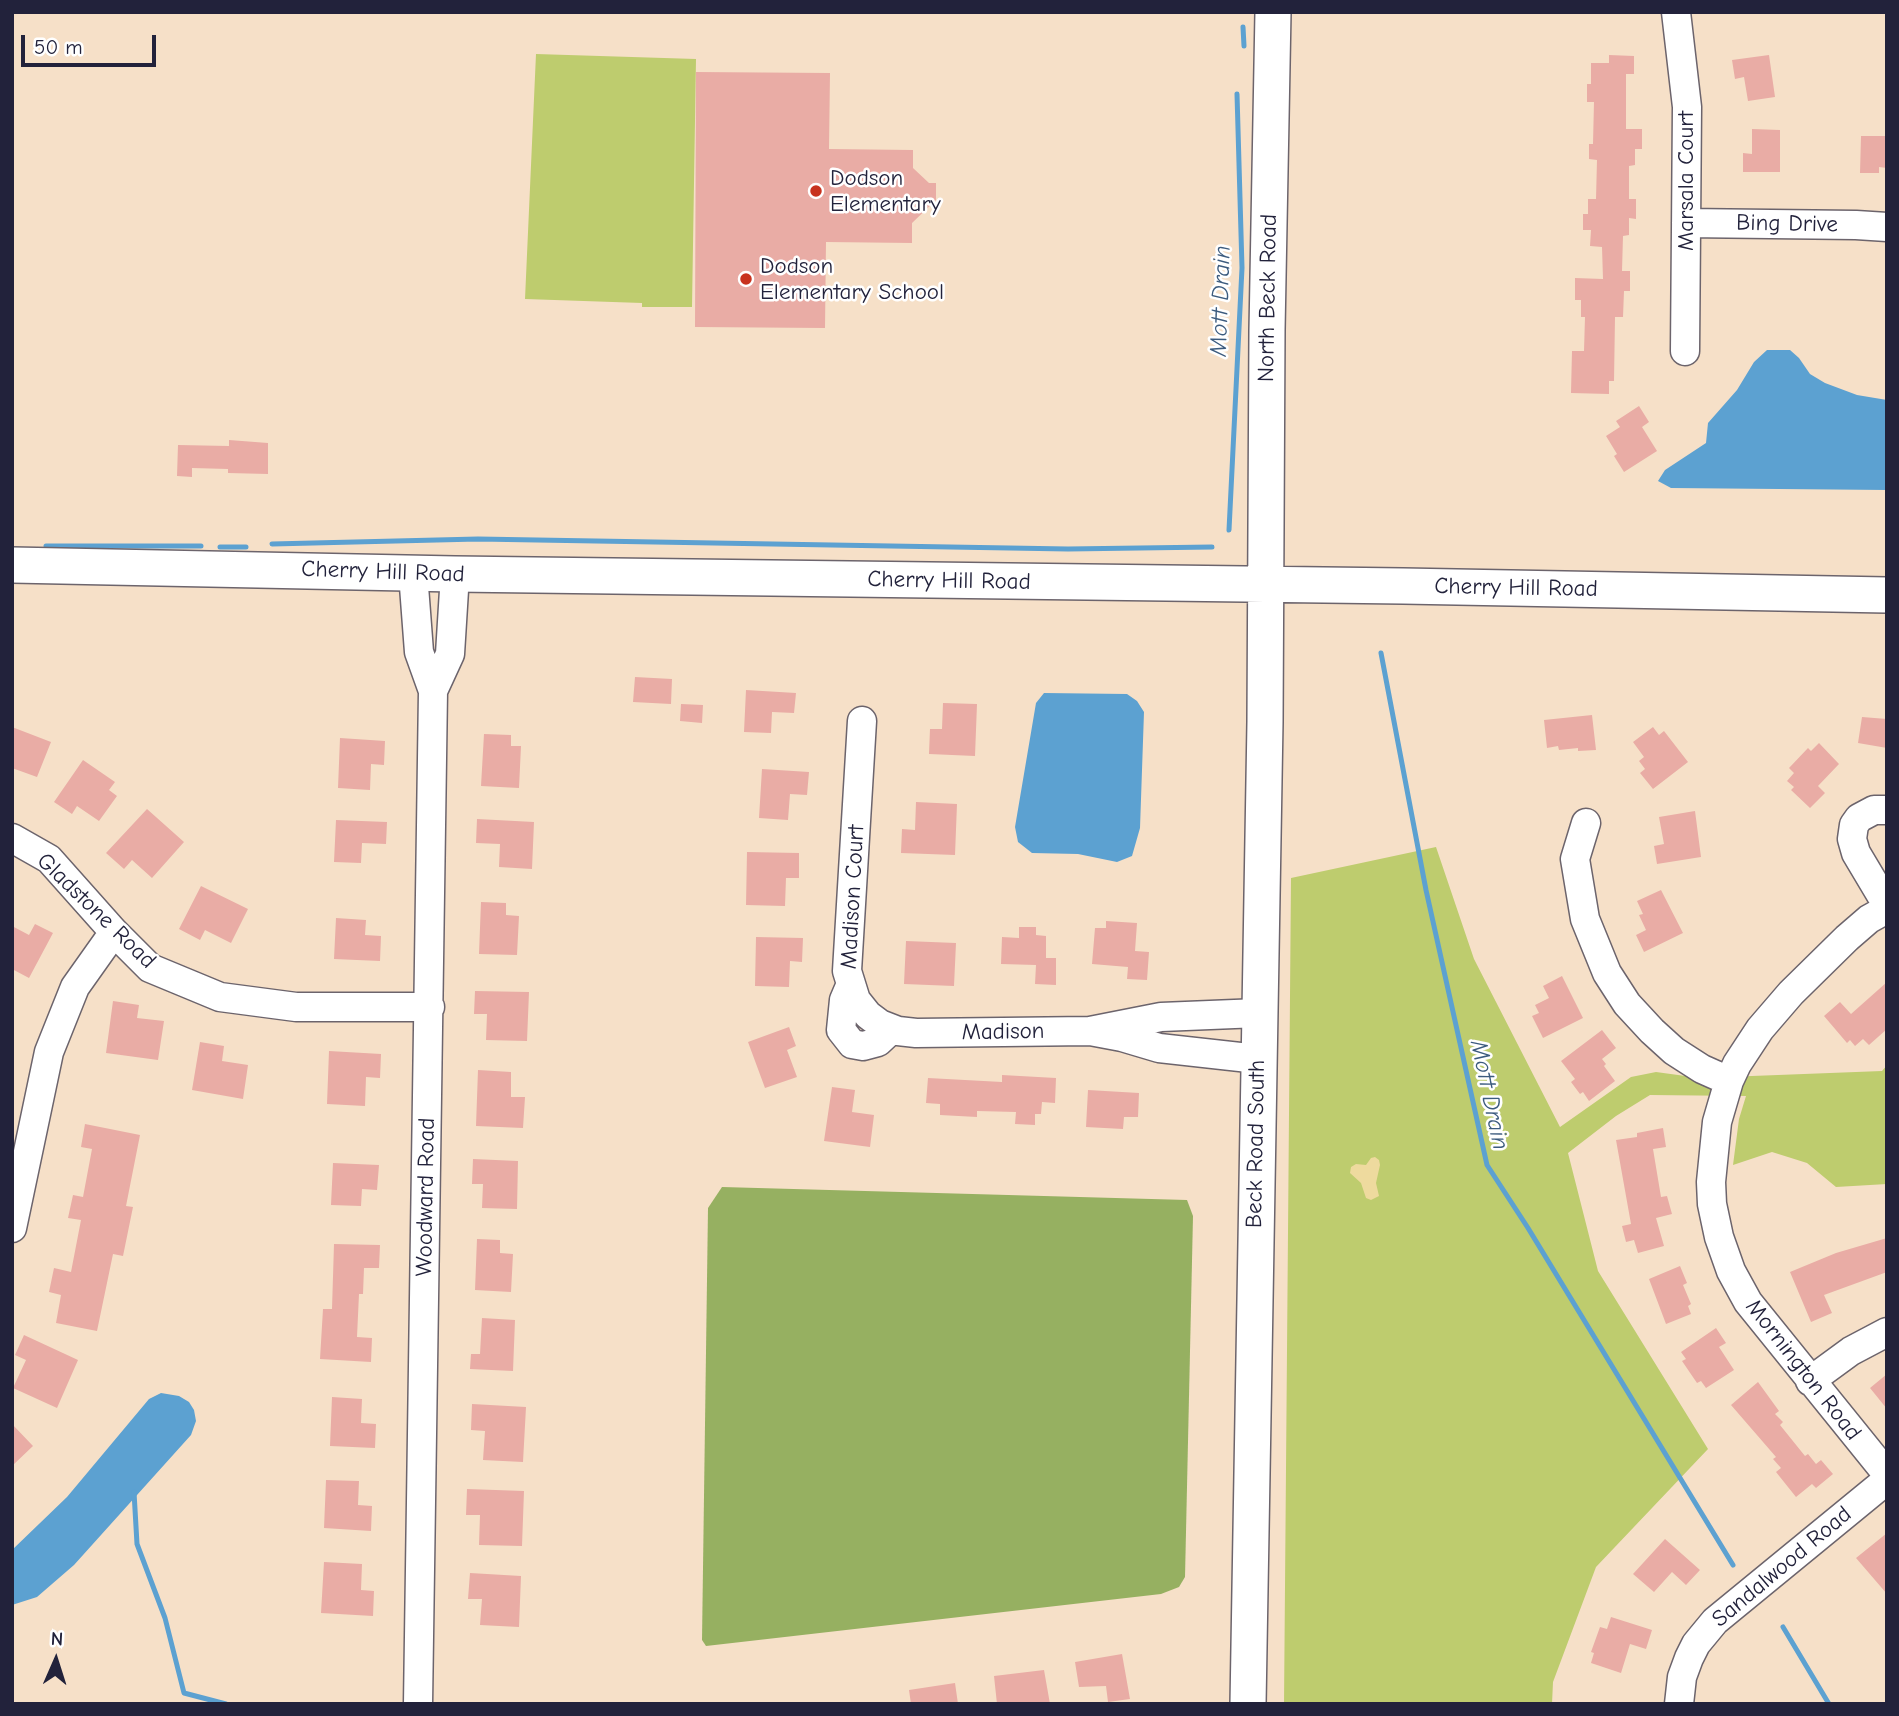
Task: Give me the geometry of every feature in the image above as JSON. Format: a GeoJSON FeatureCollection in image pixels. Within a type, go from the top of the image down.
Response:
{"type":"FeatureCollection","features":[{"type":"Feature","properties":{"kind":"main road","name":"North Beck Road"},"geometry":{"type":"LineString","coordinates":[[1266,584],[1266,330],[1273,12]]}},
{"type":"Feature","properties":{"kind":"main road","name":"Cherry Hill Road"},"geometry":{"type":"LineString","coordinates":[[12,565],[1887,595]]}},
{"type":"Feature","properties":{"kind":"main road","name":"Beck Road South"},"geometry":{"type":"LineString","coordinates":[[1248,1704],[1266,584]]}},
{"type":"Feature","properties":{"kind":"street","name":"Marsala Court"},"geometry":{"type":"LineString","coordinates":[[1676,12],[1687,107],[1685,351]]}},
{"type":"Feature","properties":{"kind":"street","name":"Bing Drive"},"geometry":{"type":"LineString","coordinates":[[1686,223],[1856,225],[1887,228]]}},
{"type":"Feature","properties":{"kind":"street","name":"Woodward Road"},"geometry":{"type":"LineString","coordinates":[[413,573],[419,652],[433,691],[418,1704]]}},
{"type":"Feature","properties":{"kind":"street","name":"Woodward Road"},"geometry":{"type":"LineString","coordinates":[[433,691],[450,654],[455,574]]}},
{"type":"Feature","properties":{"kind":"street","name":"Madison Court"},"geometry":{"type":"LineString","coordinates":[[862,721],[848,971],[850,986],[856,1000],[868,1015],[880,1024],[904,1031]]}},
{"type":"Feature","properties":{"kind":"street"},"geometry":{"type":"LineString","coordinates":[[1887,810],[1865,813],[1859,818],[1852,832],[1856,853],[1887,907]]}},
{"type":"Feature","properties":{"kind":"street"},"geometry":{"type":"LineString","coordinates":[[1586,823],[1575,859],[1585,919],[1607,973],[1628,1004],[1674,1051],[1702,1069],[1729,1081]]}},
{"type":"Feature","properties":{"kind":"street","name":"Gladstone Road"},"geometry":{"type":"LineString","coordinates":[[12,838],[49,859],[150,968],[220,997],[296,1007],[430,1007]]}},
{"type":"Feature","properties":{"kind":"street","name":"Mornington Road"},"geometry":{"type":"LineString","coordinates":[[1887,907],[1847,938],[1791,993],[1760,1029],[1729,1081],[1717,1122],[1712,1159],[1712,1204],[1719,1237],[1731,1271],[1748,1302],[1887,1474]]}},
{"type":"Feature","properties":{"kind":"street"},"geometry":{"type":"LineString","coordinates":[[12,1228],[49,1052],[75,987],[114,932]]}},
{"type":"Feature","properties":{"kind":"street","name":"Madison"},"geometry":{"type":"LineString","coordinates":[[1090,1031],[1161,1017],[1259,1013]]}},
{"type":"Feature","properties":{"kind":"street","name":"Madison"},"geometry":{"type":"LineString","coordinates":[[904,1031],[1090,1031],[1159,1048],[1258,1059]]}},
{"type":"Feature","properties":{"kind":"street"},"geometry":{"type":"LineString","coordinates":[[1810,1381],[1851,1351],[1887,1332]]}},
{"type":"Feature","properties":{"kind":"street","name":"Sandalwood Road"},"geometry":{"type":"LineString","coordinates":[[1679,1704],[1682,1677],[1689,1658],[1696,1644],[1715,1620],[1887,1480]]}},
{"type":"Feature","properties":{"kind":"green space"},"geometry":{"type":"Polygon","coordinates":[[[536,54],[696,59],[692,307],[642,307],[642,303],[525,299],[536,54]]]}},
{"type":"Feature","properties":{"kind":"green space"},"geometry":{"type":"Polygon","coordinates":[[[1436,847],[1474,959],[1560,1127],[1631,1077],[1656,1072],[1700,1078],[1882,1071],[1887,1065],[1887,1184],[1836,1187],[1807,1163],[1772,1152],[1733,1165],[1739,1119],[1746,1096],[1650,1095],[1616,1116],[1568,1153],[1598,1271],[1708,1449],[1596,1567],[1553,1682],[1552,1704],[1284,1704],[1291,878],[1436,847]]]}},
{"type":"Feature","properties":{"kind":"green space"},"geometry":{"type":"Polygon","coordinates":[[[722,1187],[1187,1200],[1193,1216],[1185,1577],[1179,1587],[1161,1594],[706,1646],[702,1640],[708,1208],[722,1187]]]}},
{"type":"Feature","properties":{"kind":"sand"},"geometry":{"type":"Polygon","coordinates":[[[1375,1157],[1380,1165],[1376,1183],[1379,1196],[1371,1200],[1366,1198],[1361,1183],[1350,1173],[1351,1167],[1356,1164],[1366,1165],[1375,1157]]]}},
{"type":"Feature","properties":{"kind":"water"},"geometry":{"type":"Polygon","coordinates":[[[1767,350],[1790,350],[1810,374],[1825,383],[1857,395],[1887,400],[1887,490],[1671,488],[1658,481],[1665,470],[1706,443],[1708,423],[1737,390],[1754,362],[1767,350]]]}},
{"type":"Feature","properties":{"kind":"water"},"geometry":{"type":"Polygon","coordinates":[[[1044,693],[1127,694],[1137,701],[1144,712],[1140,828],[1132,856],[1117,862],[1078,854],[1032,853],[1018,842],[1015,827],[1036,703],[1044,693]]]}},
{"type":"Feature","properties":{"kind":"water"},"geometry":{"type":"Polygon","coordinates":[[[161,1393],[179,1396],[189,1402],[196,1421],[191,1435],[74,1565],[37,1597],[12,1605],[12,1550],[67,1497],[149,1399],[161,1393]]]}},
{"type":"Feature","properties":{"kind":"building"},"geometry":{"type":"Polygon","coordinates":[[[1609,55],[1634,56],[1634,74],[1626,74],[1626,129],[1642,129],[1642,149],[1635,149],[1635,165],[1629,166],[1629,199],[1636,199],[1636,219],[1629,218],[1629,235],[1623,236],[1622,271],[1630,271],[1630,291],[1624,291],[1623,317],[1615,317],[1614,381],[1609,381],[1609,394],[1571,393],[1572,351],[1584,351],[1585,317],[1581,317],[1581,300],[1575,300],[1575,278],[1603,279],[1602,247],[1590,246],[1591,230],[1583,230],[1583,214],[1588,214],[1588,199],[1596,199],[1597,160],[1589,159],[1589,144],[1593,144],[1594,102],[1587,102],[1587,84],[1591,84],[1591,63],[1609,63],[1609,55]]]}},
{"type":"Feature","properties":{"kind":"building"},"geometry":{"type":"Polygon","coordinates":[[[1769,55],[1775,97],[1748,101],[1744,77],[1735,79],[1732,60],[1769,55]]]}},
{"type":"Feature","properties":{"kind":"building","name":"Dodson Elementary"},"geometry":{"type":"Polygon","coordinates":[[[696,72],[830,73],[829,149],[913,150],[913,168],[929,183],[936,183],[936,200],[912,223],[912,243],[826,242],[825,328],[695,327],[696,72]]]}},
{"type":"Feature","properties":{"kind":"building"},"geometry":{"type":"Polygon","coordinates":[[[1752,129],[1780,130],[1780,172],[1743,172],[1743,153],[1752,154],[1752,129]]]}},
{"type":"Feature","properties":{"kind":"building"},"geometry":{"type":"Polygon","coordinates":[[[1861,136],[1887,136],[1887,168],[1879,167],[1879,173],[1860,173],[1861,136]]]}},
{"type":"Feature","properties":{"kind":"building"},"geometry":{"type":"Polygon","coordinates":[[[1639,406],[1649,422],[1642,427],[1657,451],[1624,472],[1606,436],[1620,427],[1616,421],[1639,406]]]}},
{"type":"Feature","properties":{"kind":"building"},"geometry":{"type":"Polygon","coordinates":[[[229,440],[268,443],[268,474],[228,473],[228,469],[192,468],[192,477],[177,476],[178,445],[229,446],[229,440]]]}},
{"type":"Feature","properties":{"kind":"building"},"geometry":{"type":"Polygon","coordinates":[[[635,677],[672,679],[671,704],[633,702],[635,677]]]}},
{"type":"Feature","properties":{"kind":"building"},"geometry":{"type":"Polygon","coordinates":[[[746,690],[796,693],[794,713],[772,712],[771,733],[744,732],[746,690]]]}},
{"type":"Feature","properties":{"kind":"building"},"geometry":{"type":"Polygon","coordinates":[[[943,703],[977,704],[975,756],[929,754],[930,729],[942,729],[943,703]]]}},
{"type":"Feature","properties":{"kind":"building"},"geometry":{"type":"Polygon","coordinates":[[[681,704],[703,705],[702,723],[680,721],[681,704]]]}},
{"type":"Feature","properties":{"kind":"building"},"geometry":{"type":"Polygon","coordinates":[[[1592,715],[1596,750],[1559,750],[1558,746],[1547,748],[1544,720],[1592,715]]]}},
{"type":"Feature","properties":{"kind":"building"},"geometry":{"type":"Polygon","coordinates":[[[1862,717],[1887,719],[1887,748],[1858,743],[1862,717]]]}},
{"type":"Feature","properties":{"kind":"building"},"geometry":{"type":"Polygon","coordinates":[[[12,727],[51,742],[37,777],[12,768],[12,727]]]}},
{"type":"Feature","properties":{"kind":"building"},"geometry":{"type":"Polygon","coordinates":[[[1653,727],[1659,735],[1664,731],[1688,762],[1653,789],[1640,773],[1645,769],[1639,761],[1644,757],[1633,742],[1653,727]]]}},
{"type":"Feature","properties":{"kind":"building"},"geometry":{"type":"Polygon","coordinates":[[[484,734],[511,735],[511,746],[521,746],[519,788],[481,786],[484,734]]]}},
{"type":"Feature","properties":{"kind":"building"},"geometry":{"type":"Polygon","coordinates":[[[340,738],[385,741],[384,765],[371,764],[370,790],[338,788],[340,738]]]}},
{"type":"Feature","properties":{"kind":"building"},"geometry":{"type":"Polygon","coordinates":[[[1819,743],[1839,764],[1818,786],[1825,793],[1810,808],[1791,790],[1794,787],[1787,781],[1794,773],[1789,768],[1808,748],[1811,751],[1819,743]]]}},
{"type":"Feature","properties":{"kind":"building"},"geometry":{"type":"Polygon","coordinates":[[[83,760],[115,782],[109,790],[117,796],[99,821],[77,806],[72,814],[54,802],[83,760]]]}},
{"type":"Feature","properties":{"kind":"building"},"geometry":{"type":"Polygon","coordinates":[[[762,769],[809,772],[807,795],[790,794],[788,820],[759,818],[762,769]]]}},
{"type":"Feature","properties":{"kind":"building"},"geometry":{"type":"Polygon","coordinates":[[[916,802],[957,804],[955,855],[901,853],[902,829],[915,830],[916,802]]]}},
{"type":"Feature","properties":{"kind":"building"},"geometry":{"type":"Polygon","coordinates":[[[147,809],[184,842],[152,878],[132,860],[124,869],[106,853],[147,809]]]}},
{"type":"Feature","properties":{"kind":"building"},"geometry":{"type":"Polygon","coordinates":[[[1695,811],[1701,857],[1657,864],[1654,846],[1664,844],[1659,817],[1695,811]]]}},
{"type":"Feature","properties":{"kind":"building"},"geometry":{"type":"Polygon","coordinates":[[[477,819],[534,822],[532,869],[499,867],[500,844],[476,843],[477,819]]]}},
{"type":"Feature","properties":{"kind":"building"},"geometry":{"type":"Polygon","coordinates":[[[336,820],[387,822],[386,844],[362,843],[361,863],[334,862],[336,820]]]}},
{"type":"Feature","properties":{"kind":"building"},"geometry":{"type":"Polygon","coordinates":[[[747,852],[799,853],[799,878],[786,878],[785,906],[746,905],[747,852]]]}},
{"type":"Feature","properties":{"kind":"building"},"geometry":{"type":"Polygon","coordinates":[[[201,886],[248,909],[231,943],[205,930],[200,940],[179,929],[201,886]]]}},
{"type":"Feature","properties":{"kind":"building"},"geometry":{"type":"Polygon","coordinates":[[[1661,890],[1683,933],[1644,952],[1636,935],[1646,930],[1639,915],[1643,914],[1637,901],[1661,890]]]}},
{"type":"Feature","properties":{"kind":"building"},"geometry":{"type":"Polygon","coordinates":[[[481,902],[506,903],[506,915],[519,916],[517,955],[479,954],[481,902]]]}},
{"type":"Feature","properties":{"kind":"building"},"geometry":{"type":"Polygon","coordinates":[[[336,918],[366,920],[365,935],[381,936],[380,961],[334,959],[336,918]]]}},
{"type":"Feature","properties":{"kind":"building"},"geometry":{"type":"Polygon","coordinates":[[[1106,921],[1137,923],[1135,951],[1149,952],[1147,980],[1127,979],[1128,967],[1092,964],[1095,928],[1106,928],[1106,921]]]}},
{"type":"Feature","properties":{"kind":"building"},"geometry":{"type":"Polygon","coordinates":[[[35,924],[53,933],[29,978],[12,969],[12,926],[29,935],[35,924]]]}},
{"type":"Feature","properties":{"kind":"building"},"geometry":{"type":"Polygon","coordinates":[[[1019,927],[1036,927],[1036,935],[1046,936],[1046,958],[1056,958],[1056,985],[1035,984],[1036,965],[1001,964],[1002,937],[1019,938],[1019,927]]]}},
{"type":"Feature","properties":{"kind":"building"},"geometry":{"type":"Polygon","coordinates":[[[756,937],[803,938],[802,962],[790,961],[789,987],[755,986],[756,937]]]}},
{"type":"Feature","properties":{"kind":"building"},"geometry":{"type":"Polygon","coordinates":[[[906,941],[956,943],[954,986],[904,984],[906,941]]]}},
{"type":"Feature","properties":{"kind":"building"},"geometry":{"type":"Polygon","coordinates":[[[1562,976],[1583,1018],[1543,1038],[1532,1016],[1539,1013],[1535,1005],[1549,998],[1543,986],[1562,976]]]}},
{"type":"Feature","properties":{"kind":"building"},"geometry":{"type":"Polygon","coordinates":[[[1887,982],[1887,1029],[1869,1045],[1863,1039],[1855,1046],[1850,1040],[1847,1043],[1824,1016],[1840,1002],[1851,1014],[1887,982]]]}},
{"type":"Feature","properties":{"kind":"building"},"geometry":{"type":"Polygon","coordinates":[[[475,991],[529,992],[527,1041],[486,1040],[487,1014],[474,1014],[475,991]]]}},
{"type":"Feature","properties":{"kind":"building"},"geometry":{"type":"Polygon","coordinates":[[[113,1001],[139,1005],[137,1018],[164,1021],[158,1060],[106,1053],[113,1001]]]}},
{"type":"Feature","properties":{"kind":"building"},"geometry":{"type":"Polygon","coordinates":[[[789,1027],[796,1046],[787,1050],[797,1077],[765,1088],[748,1042],[789,1027]]]}},
{"type":"Feature","properties":{"kind":"building"},"geometry":{"type":"Polygon","coordinates":[[[1602,1030],[1616,1048],[1602,1059],[1615,1081],[1589,1101],[1571,1082],[1575,1079],[1561,1061],[1602,1030]]]}},
{"type":"Feature","properties":{"kind":"building"},"geometry":{"type":"Polygon","coordinates":[[[200,1042],[224,1046],[222,1061],[248,1065],[243,1099],[192,1090],[200,1042]]]}},
{"type":"Feature","properties":{"kind":"building"},"geometry":{"type":"Polygon","coordinates":[[[329,1051],[381,1054],[380,1078],[366,1077],[365,1106],[327,1104],[329,1051]]]}},
{"type":"Feature","properties":{"kind":"building"},"geometry":{"type":"Polygon","coordinates":[[[478,1070],[511,1072],[511,1097],[525,1097],[523,1128],[476,1126],[478,1070]]]}},
{"type":"Feature","properties":{"kind":"building"},"geometry":{"type":"Polygon","coordinates":[[[1002,1075],[1056,1078],[1055,1103],[1042,1102],[1041,1114],[1035,1114],[1035,1125],[1015,1124],[1016,1112],[977,1111],[977,1117],[940,1115],[940,1104],[926,1103],[928,1078],[1002,1082],[1002,1075]]]}},
{"type":"Feature","properties":{"kind":"building"},"geometry":{"type":"Polygon","coordinates":[[[832,1087],[855,1090],[852,1112],[874,1115],[870,1147],[824,1141],[832,1087]]]}},
{"type":"Feature","properties":{"kind":"building"},"geometry":{"type":"Polygon","coordinates":[[[1088,1090],[1139,1093],[1138,1117],[1124,1117],[1123,1129],[1086,1127],[1088,1090]]]}},
{"type":"Feature","properties":{"kind":"building"},"geometry":{"type":"Polygon","coordinates":[[[85,1124],[140,1135],[126,1206],[133,1207],[123,1256],[113,1254],[97,1331],[56,1323],[61,1295],[49,1292],[54,1268],[71,1272],[81,1220],[68,1218],[73,1195],[83,1197],[92,1149],[81,1147],[85,1124]]]}},
{"type":"Feature","properties":{"kind":"building"},"geometry":{"type":"Polygon","coordinates":[[[1663,1128],[1666,1147],[1653,1149],[1661,1197],[1667,1196],[1672,1214],[1656,1218],[1664,1246],[1638,1253],[1634,1240],[1626,1242],[1622,1226],[1631,1224],[1616,1140],[1637,1137],[1637,1133],[1663,1128]]]}},
{"type":"Feature","properties":{"kind":"building"},"geometry":{"type":"Polygon","coordinates":[[[473,1159],[518,1161],[517,1209],[482,1208],[483,1184],[472,1184],[473,1159]]]}},
{"type":"Feature","properties":{"kind":"building"},"geometry":{"type":"Polygon","coordinates":[[[333,1163],[379,1165],[377,1190],[362,1189],[361,1206],[331,1205],[333,1163]]]}},
{"type":"Feature","properties":{"kind":"building"},"geometry":{"type":"Polygon","coordinates":[[[1887,1238],[1887,1272],[1824,1295],[1832,1313],[1811,1322],[1790,1272],[1836,1253],[1887,1238]]]}},
{"type":"Feature","properties":{"kind":"building"},"geometry":{"type":"Polygon","coordinates":[[[477,1239],[500,1240],[500,1253],[513,1254],[511,1292],[475,1290],[477,1239]]]}},
{"type":"Feature","properties":{"kind":"building"},"geometry":{"type":"Polygon","coordinates":[[[334,1244],[380,1245],[379,1268],[364,1268],[363,1294],[359,1294],[357,1337],[372,1338],[371,1362],[320,1359],[323,1309],[332,1309],[334,1244]]]}},
{"type":"Feature","properties":{"kind":"building"},"geometry":{"type":"Polygon","coordinates":[[[1680,1266],[1687,1283],[1683,1285],[1691,1304],[1688,1306],[1691,1314],[1666,1324],[1649,1279],[1680,1266]]]}},
{"type":"Feature","properties":{"kind":"building"},"geometry":{"type":"Polygon","coordinates":[[[482,1318],[515,1320],[513,1371],[470,1369],[471,1354],[480,1354],[482,1318]]]}},
{"type":"Feature","properties":{"kind":"building"},"geometry":{"type":"Polygon","coordinates":[[[1716,1328],[1726,1343],[1719,1347],[1734,1370],[1706,1388],[1701,1381],[1697,1383],[1682,1361],[1686,1359],[1681,1352],[1716,1328]]]}},
{"type":"Feature","properties":{"kind":"building"},"geometry":{"type":"Polygon","coordinates":[[[24,1335],[78,1360],[57,1408],[13,1388],[26,1360],[15,1355],[24,1335]]]}},
{"type":"Feature","properties":{"kind":"building"},"geometry":{"type":"Polygon","coordinates":[[[1887,1374],[1887,1409],[1870,1388],[1887,1374]]]}},
{"type":"Feature","properties":{"kind":"building"},"geometry":{"type":"Polygon","coordinates":[[[1758,1382],[1779,1411],[1775,1414],[1783,1422],[1780,1425],[1805,1456],[1808,1454],[1816,1464],[1821,1460],[1833,1474],[1816,1488],[1812,1484],[1796,1497],[1776,1472],[1781,1468],[1773,1459],[1776,1457],[1731,1405],[1758,1382]]]}},
{"type":"Feature","properties":{"kind":"building"},"geometry":{"type":"Polygon","coordinates":[[[332,1397],[362,1399],[361,1423],[376,1424],[375,1448],[330,1446],[332,1397]]]}},
{"type":"Feature","properties":{"kind":"building"},"geometry":{"type":"Polygon","coordinates":[[[472,1404],[526,1407],[523,1462],[483,1460],[485,1431],[471,1430],[472,1404]]]}},
{"type":"Feature","properties":{"kind":"building"},"geometry":{"type":"Polygon","coordinates":[[[12,1424],[33,1446],[12,1466],[12,1424]]]}},
{"type":"Feature","properties":{"kind":"building"},"geometry":{"type":"Polygon","coordinates":[[[326,1480],[359,1481],[358,1505],[372,1506],[371,1531],[324,1528],[326,1480]]]}},
{"type":"Feature","properties":{"kind":"building"},"geometry":{"type":"Polygon","coordinates":[[[467,1489],[524,1491],[522,1546],[479,1545],[480,1515],[466,1515],[467,1489]]]}},
{"type":"Feature","properties":{"kind":"building"},"geometry":{"type":"Polygon","coordinates":[[[1887,1533],[1887,1594],[1856,1558],[1887,1533]]]}},
{"type":"Feature","properties":{"kind":"building"},"geometry":{"type":"Polygon","coordinates":[[[1665,1539],[1700,1570],[1686,1585],[1672,1572],[1654,1592],[1633,1574],[1665,1539]]]}},
{"type":"Feature","properties":{"kind":"building"},"geometry":{"type":"Polygon","coordinates":[[[324,1562],[362,1564],[361,1590],[374,1591],[373,1616],[321,1613],[324,1562]]]}},
{"type":"Feature","properties":{"kind":"building"},"geometry":{"type":"Polygon","coordinates":[[[470,1573],[521,1576],[519,1627],[480,1625],[482,1599],[468,1599],[470,1573]]]}},
{"type":"Feature","properties":{"kind":"building"},"geometry":{"type":"Polygon","coordinates":[[[1611,1617],[1652,1630],[1646,1649],[1630,1644],[1621,1673],[1591,1663],[1594,1653],[1591,1652],[1600,1627],[1607,1629],[1611,1617]]]}},
{"type":"Feature","properties":{"kind":"building"},"geometry":{"type":"Polygon","coordinates":[[[1122,1654],[1130,1699],[1108,1702],[1106,1686],[1079,1687],[1075,1662],[1122,1654]]]}},
{"type":"Feature","properties":{"kind":"building"},"geometry":{"type":"Polygon","coordinates":[[[1044,1670],[1050,1704],[997,1704],[994,1676],[1044,1670]]]}},
{"type":"Feature","properties":{"kind":"building"},"geometry":{"type":"Polygon","coordinates":[[[955,1683],[958,1704],[911,1704],[909,1690],[955,1683]]]}},
{"type":"Feature","properties":{"kind":"waterway","name":"Mott Drain"},"geometry":{"type":"LineString","coordinates":[[1243,27],[1244,46]]}},
{"type":"Feature","properties":{"kind":"waterway","name":"Mott Drain"},"geometry":{"type":"LineString","coordinates":[[1229,530],[1242,268],[1237,94]]}},
{"type":"Feature","properties":{"kind":"waterway"},"geometry":{"type":"LineString","coordinates":[[272,544],[478,539],[1068,549],[1212,547]]}},
{"type":"Feature","properties":{"kind":"waterway"},"geometry":{"type":"LineString","coordinates":[[46,546],[201,546]]}},
{"type":"Feature","properties":{"kind":"waterway"},"geometry":{"type":"LineString","coordinates":[[220,547],[246,547]]}},
{"type":"Feature","properties":{"kind":"waterway","name":"Mott Drain"},"geometry":{"type":"LineString","coordinates":[[1381,653],[1426,890],[1487,1165],[1733,1565]]}},
{"type":"Feature","properties":{"kind":"waterway"},"geometry":{"type":"LineString","coordinates":[[134,1492],[137,1544],[165,1618],[184,1693],[226,1704]]}},
{"type":"Feature","properties":{"kind":"waterway","name":"Mott Drain"},"geometry":{"type":"LineString","coordinates":[[1783,1627],[1829,1704]]}},
{"type":"Feature","properties":{"kind":"place","name":"Dodson Elementary"},"geometry":{"type":"Point","coordinates":[816,191]}},
{"type":"Feature","properties":{"kind":"place","name":"Dodson Elementary School"},"geometry":{"type":"Point","coordinates":[746,279]}}]}
